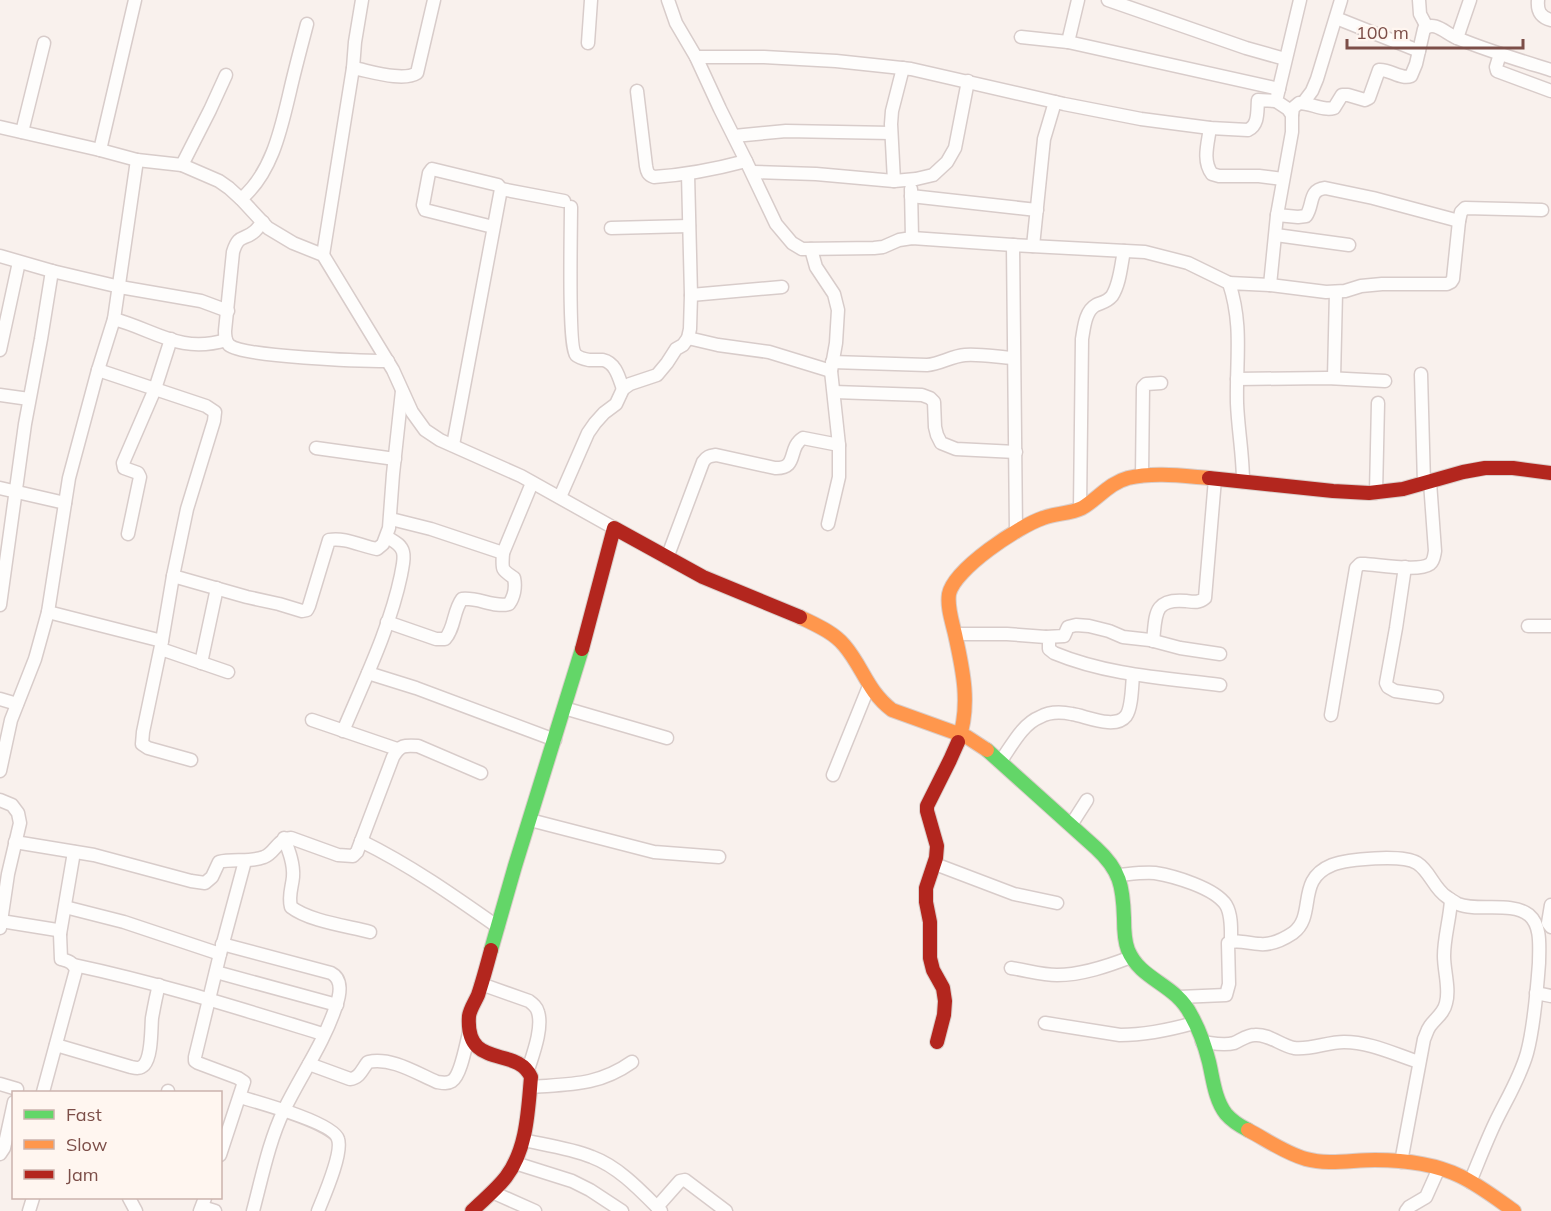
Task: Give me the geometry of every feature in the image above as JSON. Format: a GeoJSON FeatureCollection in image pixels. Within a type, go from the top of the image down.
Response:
{"type":"FeatureCollection","features":[{"type":"Feature","properties":{"kind":"street"},"geometry":{"type":"LineString","coordinates":[[100,150],[135,0]]}},
{"type":"Feature","properties":{"kind":"street"},"geometry":{"type":"LineString","coordinates":[[323,255],[362,0]]}},
{"type":"Feature","properties":{"kind":"street"},"geometry":{"type":"LineString","coordinates":[[353,68],[402,77],[417,73],[434,0]]}},
{"type":"Feature","properties":{"kind":"street"},"geometry":{"type":"LineString","coordinates":[[588,43],[591,0]]}},
{"type":"Feature","properties":{"kind":"street"},"geometry":{"type":"LineString","coordinates":[[668,0],[676,23],[696,57],[776,224],[797,247],[802,249],[883,247],[899,240],[912,238],[1145,252],[1188,263],[1229,283],[1336,292],[1382,284],[1438,285],[1451,282],[1454,274],[1459,221],[1461,212],[1465,208],[1542,210]]}},
{"type":"Feature","properties":{"kind":"street"},"geometry":{"type":"LineString","coordinates":[[1068,42],[1078,0]]}},
{"type":"Feature","properties":{"kind":"street"},"geometry":{"type":"LineString","coordinates":[[1108,0],[1246,48],[1285,59]]}},
{"type":"Feature","properties":{"kind":"street"},"geometry":{"type":"LineString","coordinates":[[1277,95],[1300,0]]}},
{"type":"Feature","properties":{"kind":"street"},"geometry":{"type":"LineString","coordinates":[[1303,103],[1317,79],[1341,0]]}},
{"type":"Feature","properties":{"kind":"street"},"geometry":{"type":"LineString","coordinates":[[1419,0],[1420,14],[1427,27]]}},
{"type":"Feature","properties":{"kind":"street"},"geometry":{"type":"LineString","coordinates":[[1457,38],[1470,0]]}},
{"type":"Feature","properties":{"kind":"street"},"geometry":{"type":"LineString","coordinates":[[1538,0],[1538,13],[1551,20]]}},
{"type":"Feature","properties":{"kind":"street"},"geometry":{"type":"LineString","coordinates":[[1335,18],[1419,51]]}},
{"type":"Feature","properties":{"kind":"street"},"geometry":{"type":"LineString","coordinates":[[241,198],[248,193],[269,160],[284,114],[307,24]]}},
{"type":"Feature","properties":{"kind":"street"},"geometry":{"type":"LineString","coordinates":[[1270,285],[1295,105],[1303,103],[1330,110],[1334,108],[1342,95],[1365,100],[1371,94],[1379,70],[1386,70],[1408,78],[1413,72],[1424,29],[1433,25],[1457,38],[1551,70]]}},
{"type":"Feature","properties":{"kind":"street"},"geometry":{"type":"LineString","coordinates":[[1021,37],[1068,42],[1277,95],[1292,116]]}},
{"type":"Feature","properties":{"kind":"street"},"geometry":{"type":"LineString","coordinates":[[22,132],[44,43]]}},
{"type":"Feature","properties":{"kind":"street"},"geometry":{"type":"LineString","coordinates":[[1500,54],[1496,64],[1497,71],[1551,91]]}},
{"type":"Feature","properties":{"kind":"street"},"geometry":{"type":"LineString","coordinates":[[696,57],[764,57],[903,68],[1141,119],[1210,128],[1248,130],[1253,128],[1256,122],[1258,100],[1277,95]]}},
{"type":"Feature","properties":{"kind":"street"},"geometry":{"type":"LineString","coordinates":[[894,181],[892,111],[903,68]]}},
{"type":"Feature","properties":{"kind":"street"},"geometry":{"type":"LineString","coordinates":[[182,165],[226,75]]}},
{"type":"Feature","properties":{"kind":"street"},"geometry":{"type":"LineString","coordinates":[[637,91],[647,172],[650,176],[749,167],[894,181],[933,175],[951,157],[955,148],[968,81]]}},
{"type":"Feature","properties":{"kind":"street"},"geometry":{"type":"LineString","coordinates":[[1033,246],[1044,139],[1055,102]]}},
{"type":"Feature","properties":{"kind":"street"},"geometry":{"type":"LineString","coordinates":[[0,127],[137,160],[182,165],[219,182],[241,198],[267,228],[279,236],[323,255],[388,361],[412,412],[425,430],[440,440],[560,497],[693,572],[775,606],[829,632],[842,641],[880,701],[892,710],[975,742],[1000,762],[1101,853],[1116,871],[1120,881],[1123,904],[1124,936],[1131,957],[1137,967],[1184,1002],[1202,1042],[1220,1103],[1227,1116],[1242,1127],[1287,1151],[1308,1159],[1386,1160],[1439,1168],[1470,1182],[1514,1211]]}},
{"type":"Feature","properties":{"kind":"street"},"geometry":{"type":"LineString","coordinates":[[1210,128],[1206,160],[1207,168],[1212,174],[1283,179]]}},
{"type":"Feature","properties":{"kind":"street"},"geometry":{"type":"LineString","coordinates":[[734,136],[786,131],[891,133]]}},
{"type":"Feature","properties":{"kind":"street"},"geometry":{"type":"LineString","coordinates":[[0,771],[11,720],[35,659],[48,612],[69,478],[114,319],[137,160]]}},
{"type":"Feature","properties":{"kind":"street"},"geometry":{"type":"LineString","coordinates":[[493,227],[425,210],[423,205],[429,173],[432,169],[498,185],[501,189],[568,204],[573,350],[583,359],[603,360],[610,363],[615,368],[623,389]]}},
{"type":"Feature","properties":{"kind":"street"},"geometry":{"type":"LineString","coordinates":[[560,497],[588,434],[604,413],[616,404],[623,389],[630,384],[657,375],[676,349],[688,338],[691,295],[688,174]]}},
{"type":"Feature","properties":{"kind":"street"},"geometry":{"type":"LineString","coordinates":[[911,180],[912,238]]}},
{"type":"Feature","properties":{"kind":"street"},"geometry":{"type":"LineString","coordinates":[[1278,215],[1306,216],[1311,208],[1314,193],[1325,188],[1459,221]]}},
{"type":"Feature","properties":{"kind":"street"},"geometry":{"type":"LineString","coordinates":[[453,445],[501,189]]}},
{"type":"Feature","properties":{"kind":"street"},"geometry":{"type":"LineString","coordinates":[[911,196],[1037,210]]}},
{"type":"Feature","properties":{"kind":"street"},"geometry":{"type":"LineString","coordinates":[[263,222],[255,232],[241,237],[236,243],[232,260],[225,331],[229,345],[254,352],[339,360],[388,361]]}},
{"type":"Feature","properties":{"kind":"street"},"geometry":{"type":"LineString","coordinates":[[611,228],[689,226]]}},
{"type":"Feature","properties":{"kind":"street"},"geometry":{"type":"LineString","coordinates":[[1276,235],[1349,245]]}},
{"type":"Feature","properties":{"kind":"street"},"geometry":{"type":"LineString","coordinates":[[1013,245],[1016,532]]}},
{"type":"Feature","properties":{"kind":"street"},"geometry":{"type":"LineString","coordinates":[[811,249],[816,267],[834,294],[838,310],[832,367],[839,445],[838,477],[828,524]]}},
{"type":"Feature","properties":{"kind":"street"},"geometry":{"type":"LineString","coordinates":[[1080,508],[1083,332],[1087,314],[1092,308],[1105,303],[1116,290],[1124,251]]}},
{"type":"Feature","properties":{"kind":"street"},"geometry":{"type":"LineString","coordinates":[[0,256],[120,287],[191,298],[228,311]]}},
{"type":"Feature","properties":{"kind":"street"},"geometry":{"type":"LineString","coordinates":[[0,350],[19,262]]}},
{"type":"Feature","properties":{"kind":"street"},"geometry":{"type":"LineString","coordinates":[[0,605],[29,399],[52,271]]}},
{"type":"Feature","properties":{"kind":"street"},"geometry":{"type":"LineString","coordinates":[[1229,283],[1237,313],[1237,403],[1243,482]]}},
{"type":"Feature","properties":{"kind":"street"},"geometry":{"type":"LineString","coordinates":[[691,295],[782,286]]}},
{"type":"Feature","properties":{"kind":"street"},"geometry":{"type":"LineString","coordinates":[[1334,378],[1336,292]]}},
{"type":"Feature","properties":{"kind":"street"},"geometry":{"type":"LineString","coordinates":[[114,319],[192,345],[226,340]]}},
{"type":"Feature","properties":{"kind":"street"},"geometry":{"type":"LineString","coordinates":[[688,338],[769,352],[832,367],[927,365],[964,356],[1013,358]]}},
{"type":"Feature","properties":{"kind":"street"},"geometry":{"type":"LineString","coordinates":[[128,534],[140,477],[138,473],[124,468],[123,465],[155,389],[171,339]]}},
{"type":"Feature","properties":{"kind":"street"},"geometry":{"type":"LineString","coordinates":[[98,370],[206,406],[215,412],[187,509],[142,744],[148,748],[191,760]]}},
{"type":"Feature","properties":{"kind":"street"},"geometry":{"type":"LineString","coordinates":[[1331,715],[1356,568],[1360,564],[1422,567],[1430,564],[1434,559],[1421,374]]}},
{"type":"Feature","properties":{"kind":"street"},"geometry":{"type":"LineString","coordinates":[[1237,379],[1334,378],[1385,381]]}},
{"type":"Feature","properties":{"kind":"street"},"geometry":{"type":"LineString","coordinates":[[1142,476],[1143,387],[1146,384],[1161,383]]}},
{"type":"Feature","properties":{"kind":"street"},"geometry":{"type":"LineString","coordinates":[[173,576],[302,611],[307,610],[328,540],[344,540],[377,549],[387,537],[391,519],[403,389]]}},
{"type":"Feature","properties":{"kind":"street"},"geometry":{"type":"LineString","coordinates":[[834,392],[922,395],[934,402],[935,427],[941,443],[956,449],[1016,452]]}},
{"type":"Feature","properties":{"kind":"street"},"geometry":{"type":"LineString","coordinates":[[0,395],[29,399]]}},
{"type":"Feature","properties":{"kind":"street"},"geometry":{"type":"LineString","coordinates":[[1376,493],[1378,404]]}},
{"type":"Feature","properties":{"kind":"street"},"geometry":{"type":"LineString","coordinates":[[668,558],[705,458],[716,455],[782,469],[790,463],[796,444],[803,438],[839,445]]}},
{"type":"Feature","properties":{"kind":"street"},"geometry":{"type":"LineString","coordinates":[[316,448],[395,459]]}},
{"type":"Feature","properties":{"kind":"street"},"geometry":{"type":"LineString","coordinates":[[937,1042],[945,1004],[942,986],[930,962],[930,922],[926,894],[937,847],[926,816],[927,806],[946,770],[964,720],[966,695],[949,603],[952,585],[972,563],[1016,532],[1040,519],[1080,508],[1098,497],[1114,483],[1142,476],[1215,478],[1335,491],[1376,493],[1396,492],[1474,470],[1503,466],[1551,473]]}},
{"type":"Feature","properties":{"kind":"street"},"geometry":{"type":"LineString","coordinates":[[1153,641],[1155,617],[1160,606],[1170,601],[1197,602],[1205,598],[1215,478]]}},
{"type":"Feature","properties":{"kind":"street"},"geometry":{"type":"LineString","coordinates":[[497,580],[502,559],[532,483]]}},
{"type":"Feature","properties":{"kind":"street"},"geometry":{"type":"LineString","coordinates":[[0,488],[65,503]]}},
{"type":"Feature","properties":{"kind":"street"},"geometry":{"type":"LineString","coordinates":[[391,519],[431,529],[502,559]]}},
{"type":"Feature","properties":{"kind":"street"},"geometry":{"type":"LineString","coordinates":[[309,1064],[350,1079],[359,1075],[368,1062],[391,1062],[437,1082],[445,1083],[455,1078],[459,1071],[469,1033],[469,1013],[481,984],[584,643],[614,528]]}},
{"type":"Feature","properties":{"kind":"street"},"geometry":{"type":"LineString","coordinates":[[343,731],[368,673],[395,600],[404,553],[387,537]]}},
{"type":"Feature","properties":{"kind":"street"},"geometry":{"type":"LineString","coordinates":[[387,622],[436,639],[445,639],[450,632],[462,599],[474,599],[501,605],[509,604],[515,583],[514,578],[503,570],[502,559]]}},
{"type":"Feature","properties":{"kind":"street"},"geometry":{"type":"LineString","coordinates":[[1405,567],[1386,683],[1395,691],[1437,697]]}},
{"type":"Feature","properties":{"kind":"street"},"geometry":{"type":"LineString","coordinates":[[201,663],[217,588]]}},
{"type":"Feature","properties":{"kind":"street"},"geometry":{"type":"LineString","coordinates":[[48,612],[161,645],[228,672]]}},
{"type":"Feature","properties":{"kind":"street"},"geometry":{"type":"LineString","coordinates":[[955,634],[1064,636],[1068,627],[1079,625],[1101,629],[1123,637],[1220,654]]}},
{"type":"Feature","properties":{"kind":"street"},"geometry":{"type":"LineString","coordinates":[[1528,626],[1551,626]]}},
{"type":"Feature","properties":{"kind":"street"},"geometry":{"type":"LineString","coordinates":[[1046,637],[1049,640],[1049,649],[1054,653],[1095,667],[1133,675],[1220,685]]}},
{"type":"Feature","properties":{"kind":"street"},"geometry":{"type":"LineString","coordinates":[[368,673],[416,688],[555,740]]}},
{"type":"Feature","properties":{"kind":"street"},"geometry":{"type":"LineString","coordinates":[[1000,762],[1023,729],[1039,717],[1065,713],[1101,722],[1121,720],[1126,717],[1133,675]]}},
{"type":"Feature","properties":{"kind":"street"},"geometry":{"type":"LineString","coordinates":[[833,775],[870,686]]}},
{"type":"Feature","properties":{"kind":"street"},"geometry":{"type":"LineString","coordinates":[[0,699],[17,704]]}},
{"type":"Feature","properties":{"kind":"street"},"geometry":{"type":"LineString","coordinates":[[564,708],[667,738]]}},
{"type":"Feature","properties":{"kind":"street"},"geometry":{"type":"LineString","coordinates":[[312,720],[397,749],[409,745],[418,746],[482,773]]}},
{"type":"Feature","properties":{"kind":"street"},"geometry":{"type":"LineString","coordinates":[[15,842],[105,858],[201,883],[209,881],[219,862],[262,858],[269,855],[284,838],[352,856],[357,852],[397,749]]}},
{"type":"Feature","properties":{"kind":"street"},"geometry":{"type":"LineString","coordinates":[[0,800],[12,805],[18,813],[20,823],[2,897],[1,925],[52,928],[60,934]]}},
{"type":"Feature","properties":{"kind":"street"},"geometry":{"type":"LineString","coordinates":[[1071,825],[1087,800]]}},
{"type":"Feature","properties":{"kind":"street"},"geometry":{"type":"LineString","coordinates":[[530,820],[654,852],[719,857]]}},
{"type":"Feature","properties":{"kind":"street"},"geometry":{"type":"LineString","coordinates":[[284,838],[293,874],[289,899],[291,907],[298,913],[310,917],[370,932]]}},
{"type":"Feature","properties":{"kind":"street"},"geometry":{"type":"LineString","coordinates":[[361,841],[407,866],[498,927]]}},
{"type":"Feature","properties":{"kind":"street"},"geometry":{"type":"LineString","coordinates":[[74,852],[60,934],[61,958],[74,965],[208,998],[323,1034]]}},
{"type":"Feature","properties":{"kind":"street"},"geometry":{"type":"LineString","coordinates":[[1231,941],[1266,944],[1292,934],[1303,920],[1312,881],[1319,872],[1347,861],[1404,858],[1417,863],[1440,892],[1458,904],[1506,908],[1525,912],[1532,918],[1545,935],[1539,960],[1527,1054],[1514,1088],[1496,1122],[1470,1182]]}},
{"type":"Feature","properties":{"kind":"street"},"geometry":{"type":"LineString","coordinates":[[222,1149],[244,1081],[195,1060],[208,998],[245,861]]}},
{"type":"Feature","properties":{"kind":"street"},"geometry":{"type":"LineString","coordinates":[[934,864],[1014,894],[1056,903]]}},
{"type":"Feature","properties":{"kind":"street"},"geometry":{"type":"LineString","coordinates":[[1118,875],[1144,873],[1164,875],[1214,893],[1226,905],[1231,923],[1231,941],[1228,945],[1229,984],[1226,995],[1179,997]]}},
{"type":"Feature","properties":{"kind":"street"},"geometry":{"type":"LineString","coordinates":[[1401,1162],[1426,1033],[1441,1015],[1448,997],[1444,956],[1451,900]]}},
{"type":"Feature","properties":{"kind":"street"},"geometry":{"type":"LineString","coordinates":[[1551,904],[1548,923],[1551,927]]}},
{"type":"Feature","properties":{"kind":"street"},"geometry":{"type":"LineString","coordinates":[[65,907],[221,949],[336,975],[339,982],[337,1005],[284,1110],[268,1152],[253,1211]]}},
{"type":"Feature","properties":{"kind":"street"},"geometry":{"type":"LineString","coordinates":[[1011,968],[1057,975],[1100,968],[1131,957]]}},
{"type":"Feature","properties":{"kind":"street"},"geometry":{"type":"LineString","coordinates":[[43,1091],[75,975],[74,965]]}},
{"type":"Feature","properties":{"kind":"street"},"geometry":{"type":"LineString","coordinates":[[216,972],[337,1005]]}},
{"type":"Feature","properties":{"kind":"street"},"geometry":{"type":"LineString","coordinates":[[481,984],[529,1001],[538,1011],[537,1038],[528,1070]]}},
{"type":"Feature","properties":{"kind":"street"},"geometry":{"type":"LineString","coordinates":[[56,1045],[131,1067],[141,1067],[149,1052],[159,985]]}},
{"type":"Feature","properties":{"kind":"street"},"geometry":{"type":"LineString","coordinates":[[1536,993],[1551,996]]}},
{"type":"Feature","properties":{"kind":"street"},"geometry":{"type":"LineString","coordinates":[[1045,1023],[1132,1035],[1194,1023]]}},
{"type":"Feature","properties":{"kind":"street"},"geometry":{"type":"LineString","coordinates":[[469,1033],[473,1043],[482,1050],[521,1064],[528,1070],[531,1077],[519,1154],[506,1177],[472,1211]]}},
{"type":"Feature","properties":{"kind":"street"},"geometry":{"type":"LineString","coordinates":[[1202,1042],[1226,1044],[1252,1035],[1260,1035],[1298,1048],[1331,1043],[1355,1043],[1372,1046],[1419,1062]]}},
{"type":"Feature","properties":{"kind":"street"},"geometry":{"type":"LineString","coordinates":[[530,1087],[604,1078],[632,1062]]}},
{"type":"Feature","properties":{"kind":"street"},"geometry":{"type":"LineString","coordinates":[[0,1084],[20,1091]]}},
{"type":"Feature","properties":{"kind":"street"},"geometry":{"type":"LineString","coordinates":[[240,1097],[284,1110],[327,1128],[337,1135],[338,1153],[318,1211]]}},
{"type":"Feature","properties":{"kind":"street"},"geometry":{"type":"LineString","coordinates":[[0,1154],[4,1148],[12,1111]]}},
{"type":"Feature","properties":{"kind":"street"},"geometry":{"type":"LineString","coordinates":[[523,1140],[574,1151],[603,1162],[615,1169],[659,1209],[680,1181],[685,1180],[726,1211]]}},
{"type":"Feature","properties":{"kind":"street"},"geometry":{"type":"LineString","coordinates":[[515,1163],[572,1181],[591,1190],[622,1211]]}},
{"type":"Feature","properties":{"kind":"street"},"geometry":{"type":"LineString","coordinates":[[1406,1211],[1408,1207],[1426,1197],[1439,1168]]}},
{"type":"Feature","properties":{"kind":"street"},"geometry":{"type":"LineString","coordinates":[[492,1192],[535,1211]]}},
{"type":"Feature","properties":{"kind":"street"},"geometry":{"type":"LineString","coordinates":[[202,1205],[215,1211]]}},
{"type":"Feature","properties":{"kind":"traffic: fast"},"geometry":{"type":"LineString","coordinates":[[491,950],[582,649]]}},
{"type":"Feature","properties":{"kind":"traffic: fast"},"geometry":{"type":"LineString","coordinates":[[987,750],[1096,848],[1115,871],[1121,888],[1124,934],[1128,950],[1141,969],[1184,1004],[1202,1038],[1222,1108],[1231,1119],[1248,1130]]}},
{"type":"Feature","properties":{"kind":"traffic: slow"},"geometry":{"type":"LineString","coordinates":[[958,742],[965,702],[961,661],[950,614],[949,594],[953,584],[962,573],[989,550],[1019,530],[1043,518],[1082,508],[1121,480],[1158,475],[1209,478]]}},
{"type":"Feature","properties":{"kind":"traffic: slow"},"geometry":{"type":"LineString","coordinates":[[800,617],[840,640],[871,687],[892,710],[967,737],[987,750]]}},
{"type":"Feature","properties":{"kind":"traffic: slow"},"geometry":{"type":"LineString","coordinates":[[1248,1130],[1276,1146],[1314,1161],[1397,1161],[1440,1168],[1488,1192],[1514,1211]]}},
{"type":"Feature","properties":{"kind":"traffic: jam"},"geometry":{"type":"LineString","coordinates":[[1209,478],[1369,493],[1403,489],[1485,468],[1513,468],[1551,473]]}},
{"type":"Feature","properties":{"kind":"traffic: jam"},"geometry":{"type":"LineString","coordinates":[[582,649],[614,528],[703,577],[800,617]]}},
{"type":"Feature","properties":{"kind":"traffic: jam"},"geometry":{"type":"LineString","coordinates":[[937,1042],[945,1001],[943,988],[933,970],[930,958],[930,922],[926,888],[936,858],[937,846],[927,806],[958,742]]}},
{"type":"Feature","properties":{"kind":"traffic: jam"},"geometry":{"type":"LineString","coordinates":[[472,1211],[494,1191],[513,1166],[525,1129],[531,1077],[524,1067],[515,1062],[483,1051],[475,1044],[470,1033],[469,1016],[478,995],[491,950]]}}]}
